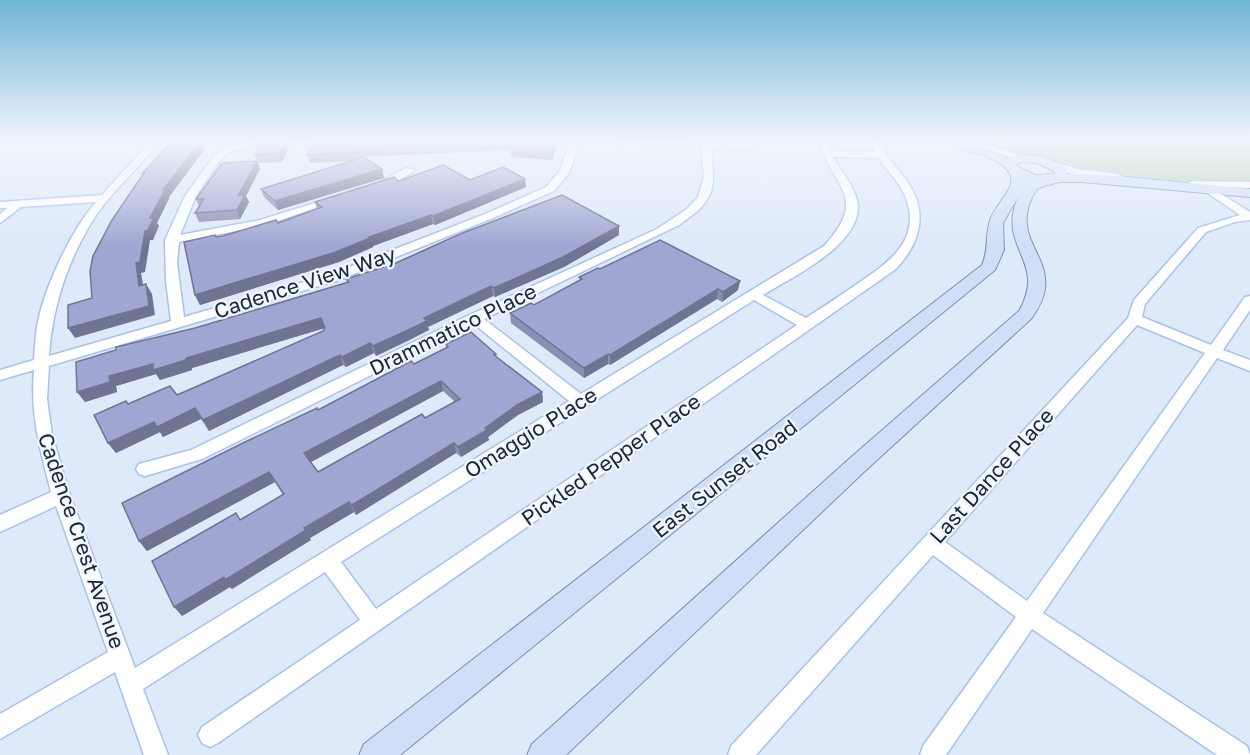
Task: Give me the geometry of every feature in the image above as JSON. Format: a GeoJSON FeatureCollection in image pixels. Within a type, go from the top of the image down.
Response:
{"type":"FeatureCollection","features":[{"type":"Feature","properties":{"kind":"main road","name":"East Sunset Road"},"geometry":{"type":"LineString","coordinates":[[375,755],[989,267],[996,250],[996,223],[1010,198],[1018,189],[1017,176]]}},
{"type":"Feature","properties":{"kind":"main road"},"geometry":{"type":"LineString","coordinates":[[543,755],[857,465],[1026,314],[1037,296],[1037,276],[1018,233],[1018,218],[1028,191],[1035,182],[1048,176]]}},
{"type":"Feature","properties":{"kind":"main road"},"geometry":{"type":"LineString","coordinates":[[1074,176],[1213,192],[1250,193]]}},
{"type":"Feature","properties":{"kind":"street","name":"Cadence Crest Avenue"},"geometry":{"type":"LineString","coordinates":[[124,176],[104,198],[79,234],[62,268],[48,306],[40,364],[41,417],[61,495],[156,755]]}},
{"type":"Feature","properties":{"kind":"street"},"geometry":{"type":"LineString","coordinates":[[178,324],[171,276],[171,240],[184,204],[204,176]]}},
{"type":"Feature","properties":{"kind":"street"},"geometry":{"type":"LineString","coordinates":[[369,188],[399,176]]}},
{"type":"Feature","properties":{"kind":"street","name":"Cadence View Way"},"geometry":{"type":"LineString","coordinates":[[0,375],[335,277],[469,225],[550,189],[561,176]]}},
{"type":"Feature","properties":{"kind":"street","name":"Drammatico Place"},"geometry":{"type":"LineString","coordinates":[[145,469],[196,455],[476,318],[661,231],[682,219],[699,202],[710,183],[709,176]]}},
{"type":"Feature","properties":{"kind":"street","name":"Omaggio Place"},"geometry":{"type":"LineString","coordinates":[[130,684],[828,249],[843,235],[853,211],[850,191],[841,176]]}},
{"type":"Feature","properties":{"kind":"street","name":"Pickled Pepper Place"},"geometry":{"type":"LineString","coordinates":[[210,735],[892,266],[902,257],[914,234],[916,222],[913,202],[898,176]]}},
{"type":"Feature","properties":{"kind":"street"},"geometry":{"type":"LineString","coordinates":[[1112,176],[1218,186],[1250,185]]}},
{"type":"Feature","properties":{"kind":"street"},"geometry":{"type":"LineString","coordinates":[[1213,192],[1250,217]]}},
{"type":"Feature","properties":{"kind":"street"},"geometry":{"type":"LineString","coordinates":[[171,240],[262,224],[348,195]]}},
{"type":"Feature","properties":{"kind":"street"},"geometry":{"type":"LineString","coordinates":[[0,205],[104,198]]}},
{"type":"Feature","properties":{"kind":"street"},"geometry":{"type":"LineString","coordinates":[[0,220],[18,204]]}},
{"type":"Feature","properties":{"kind":"street","name":"Last Dance Place"},"geometry":{"type":"LineString","coordinates":[[740,755],[1135,319],[1139,303],[1202,230],[1233,219],[1250,217]]}},
{"type":"Feature","properties":{"kind":"street"},"geometry":{"type":"LineString","coordinates":[[754,296],[808,325]]}},
{"type":"Feature","properties":{"kind":"street"},"geometry":{"type":"LineString","coordinates":[[932,755],[1250,300]]}},
{"type":"Feature","properties":{"kind":"street"},"geometry":{"type":"LineString","coordinates":[[476,318],[580,402]]}},
{"type":"Feature","properties":{"kind":"street"},"geometry":{"type":"LineString","coordinates":[[1135,319],[1250,366]]}},
{"type":"Feature","properties":{"kind":"street"},"geometry":{"type":"LineString","coordinates":[[0,524],[61,495]]}},
{"type":"Feature","properties":{"kind":"street"},"geometry":{"type":"LineString","coordinates":[[930,543],[1031,616],[1238,755]]}},
{"type":"Feature","properties":{"kind":"street"},"geometry":{"type":"LineString","coordinates":[[328,560],[374,623]]}},
{"type":"Feature","properties":{"kind":"street"},"geometry":{"type":"LineString","coordinates":[[0,727],[120,657]]}},
{"type":"Feature","properties":{"kind":"green space"},"geometry":{"type":"Polygon","coordinates":[[[1134,176],[1250,176],[1250,182],[1179,181],[1134,176]]]}},
{"type":"Feature","properties":{"kind":"building"},"geometry":{"type":"Polygon","coordinates":[[[142,176],[174,176],[163,190],[165,190],[150,218],[154,217],[148,230],[145,231],[140,262],[136,263],[139,286],[146,284],[149,306],[68,328],[68,305],[92,298],[90,271],[93,256],[112,220],[142,176]]]}},
{"type":"Feature","properties":{"kind":"building"},"geometry":{"type":"Polygon","coordinates":[[[212,176],[249,176],[238,196],[245,194],[237,210],[195,213],[204,199],[196,199],[212,176]]]}},
{"type":"Feature","properties":{"kind":"building"},"geometry":{"type":"Polygon","coordinates":[[[302,176],[358,176],[275,201],[261,189],[302,176]]]}},
{"type":"Feature","properties":{"kind":"building"},"geometry":{"type":"Polygon","coordinates":[[[412,176],[463,176],[470,180],[480,176],[520,176],[525,179],[433,216],[369,237],[336,252],[195,295],[184,242],[215,235],[216,237],[223,236],[276,220],[278,223],[322,207],[315,202],[394,177],[399,181],[412,176]]]}},
{"type":"Feature","properties":{"kind":"building"},"geometry":{"type":"Polygon","coordinates":[[[562,195],[619,226],[563,257],[494,288],[491,286],[424,318],[427,321],[406,331],[373,346],[370,343],[342,357],[340,355],[203,420],[195,408],[157,427],[154,422],[108,443],[94,415],[126,401],[128,404],[170,386],[177,395],[323,331],[325,328],[321,318],[153,370],[153,364],[109,376],[110,382],[77,392],[76,362],[116,350],[116,347],[195,328],[349,282],[346,279],[396,263],[460,234],[562,195]]]}},
{"type":"Feature","properties":{"kind":"building"},"geometry":{"type":"Polygon","coordinates":[[[660,240],[740,281],[723,292],[718,289],[610,355],[584,368],[510,313],[531,303],[534,305],[582,279],[579,277],[660,240]]]}},
{"type":"Feature","properties":{"kind":"building"},"geometry":{"type":"Polygon","coordinates":[[[471,332],[496,354],[494,355],[542,392],[517,405],[485,428],[487,430],[458,447],[454,443],[352,505],[349,502],[304,528],[306,530],[225,580],[224,577],[174,607],[152,561],[236,513],[240,520],[284,494],[269,472],[139,541],[122,503],[245,442],[317,408],[318,410],[411,361],[414,364],[448,347],[446,344],[471,332]],[[441,381],[304,453],[318,472],[422,414],[425,418],[460,399],[441,381]]]}}]}
